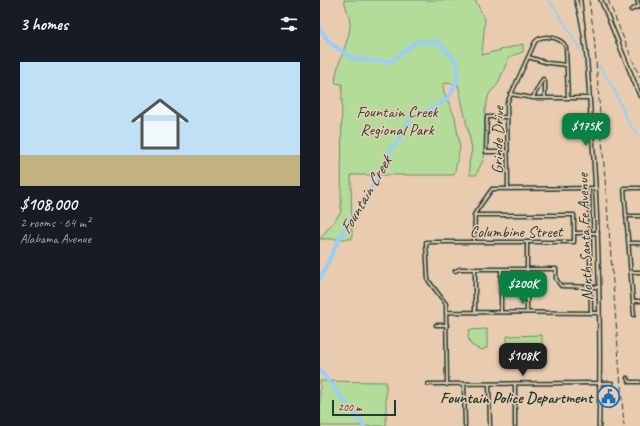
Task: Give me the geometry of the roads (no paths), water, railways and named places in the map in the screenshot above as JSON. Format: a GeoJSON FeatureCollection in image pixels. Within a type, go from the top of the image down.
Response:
{"type":"FeatureCollection","features":[{"type":"Feature","properties":{"kind":"main road","name":"North Santa Fe Avenue"},"geometry":{"type":"LineString","coordinates":[[576,0],[584,34],[596,188],[598,233],[599,426]]}},
{"type":"Feature","properties":{"kind":"main road"},"geometry":{"type":"LineString","coordinates":[[580,0],[585,30],[584,34]]}},
{"type":"Feature","properties":{"kind":"main road"},"geometry":{"type":"LineString","coordinates":[[601,0],[640,96]]}},
{"type":"Feature","properties":{"kind":"street"},"geometry":{"type":"LineString","coordinates":[[631,10],[640,7],[637,0]]}},
{"type":"Feature","properties":{"kind":"street","name":"Grinde Drive"},"geometry":{"type":"LineString","coordinates":[[508,189],[508,103],[510,94],[538,39],[543,37],[564,43],[567,52],[568,98]]}},
{"type":"Feature","properties":{"kind":"street"},"geometry":{"type":"LineString","coordinates":[[528,57],[545,63],[567,65]]}},
{"type":"Feature","properties":{"kind":"street"},"geometry":{"type":"LineString","coordinates":[[533,98],[543,79],[545,82],[545,98]]}},
{"type":"Feature","properties":{"kind":"street"},"geometry":{"type":"LineString","coordinates":[[510,94],[533,98],[589,98]]}},
{"type":"Feature","properties":{"kind":"street"},"geometry":{"type":"LineString","coordinates":[[507,117],[487,117],[486,152],[507,152]]}},
{"type":"Feature","properties":{"kind":"street"},"geometry":{"type":"LineString","coordinates":[[589,188],[591,233],[591,313]]}},
{"type":"Feature","properties":{"kind":"street"},"geometry":{"type":"LineString","coordinates":[[474,242],[474,215],[492,189],[596,188]]}},
{"type":"Feature","properties":{"kind":"street"},"geometry":{"type":"LineString","coordinates":[[634,315],[624,188],[640,188]]}},
{"type":"Feature","properties":{"kind":"street"},"geometry":{"type":"LineString","coordinates":[[474,215],[574,216],[574,233]]}},
{"type":"Feature","properties":{"kind":"street"},"geometry":{"type":"LineString","coordinates":[[626,216],[640,216]]}},
{"type":"Feature","properties":{"kind":"street","name":"Columbine Street"},"geometry":{"type":"LineString","coordinates":[[447,312],[446,304],[428,280],[426,242],[574,242],[574,233],[598,233]]}},
{"type":"Feature","properties":{"kind":"street"},"geometry":{"type":"LineString","coordinates":[[527,242],[527,312]]}},
{"type":"Feature","properties":{"kind":"street"},"geometry":{"type":"LineString","coordinates":[[629,243],[640,243]]}},
{"type":"Feature","properties":{"kind":"street"},"geometry":{"type":"LineString","coordinates":[[455,271],[460,269],[556,269],[556,279],[561,286],[598,287]]}},
{"type":"Feature","properties":{"kind":"street"},"geometry":{"type":"LineString","coordinates":[[475,269],[475,312]]}},
{"type":"Feature","properties":{"kind":"street"},"geometry":{"type":"LineString","coordinates":[[501,269],[501,312]]}},
{"type":"Feature","properties":{"kind":"street"},"geometry":{"type":"LineString","coordinates":[[631,272],[640,272]]}},
{"type":"Feature","properties":{"kind":"street"},"geometry":{"type":"LineString","coordinates":[[633,301],[640,301]]}},
{"type":"Feature","properties":{"kind":"street"},"geometry":{"type":"LineString","coordinates":[[447,385],[447,312],[598,313]]}},
{"type":"Feature","properties":{"kind":"street"},"geometry":{"type":"LineString","coordinates":[[436,325],[447,325]]}},
{"type":"Feature","properties":{"kind":"street"},"geometry":{"type":"LineString","coordinates":[[627,378],[630,382],[640,382]]}},
{"type":"Feature","properties":{"kind":"street"},"geometry":{"type":"LineString","coordinates":[[428,384],[612,383]]}},
{"type":"Feature","properties":{"kind":"street"},"geometry":{"type":"LineString","coordinates":[[490,384],[490,426]]}},
{"type":"Feature","properties":{"kind":"street"},"geometry":{"type":"LineString","coordinates":[[515,384],[515,426]]}},
{"type":"Feature","properties":{"kind":"street"},"geometry":{"type":"LineString","coordinates":[[464,385],[465,426]]}},
{"type":"Feature","properties":{"kind":"waterway"},"geometry":{"type":"LineString","coordinates":[[548,0],[556,10],[580,49]]}},
{"type":"Feature","properties":{"kind":"waterway","name":"Fountain Creek"},"geometry":{"type":"LineString","coordinates":[[320,29],[330,43],[352,58],[373,61],[391,61],[416,42],[438,42],[455,60],[458,72],[451,94],[446,99],[440,104],[412,116],[399,139],[391,148],[387,160],[358,211],[345,227],[320,279]]}},
{"type":"Feature","properties":{"kind":"waterway"},"geometry":{"type":"LineString","coordinates":[[599,66],[614,89],[628,122],[640,138]]}},
{"type":"Feature","properties":{"kind":"waterway","name":"Fountain Creek"},"geometry":{"type":"LineString","coordinates":[[320,370],[364,426]]}},
{"type":"Feature","properties":{"kind":"railway"},"geometry":{"type":"LineString","coordinates":[[589,0],[594,35],[624,426]]}},
{"type":"Feature","properties":{"kind":"railway"},"geometry":{"type":"LineString","coordinates":[[608,0],[640,78]]}},
{"type":"Feature","properties":{"kind":"place","name":"Fountain Police Department"},"geometry":{"type":"Point","coordinates":[608,397]}},
{"type":"Feature","properties":{"kind":"park label","name":"Fountain Creek Regional Park"},"geometry":{"type":"Point","coordinates":[397,120]}}]}
